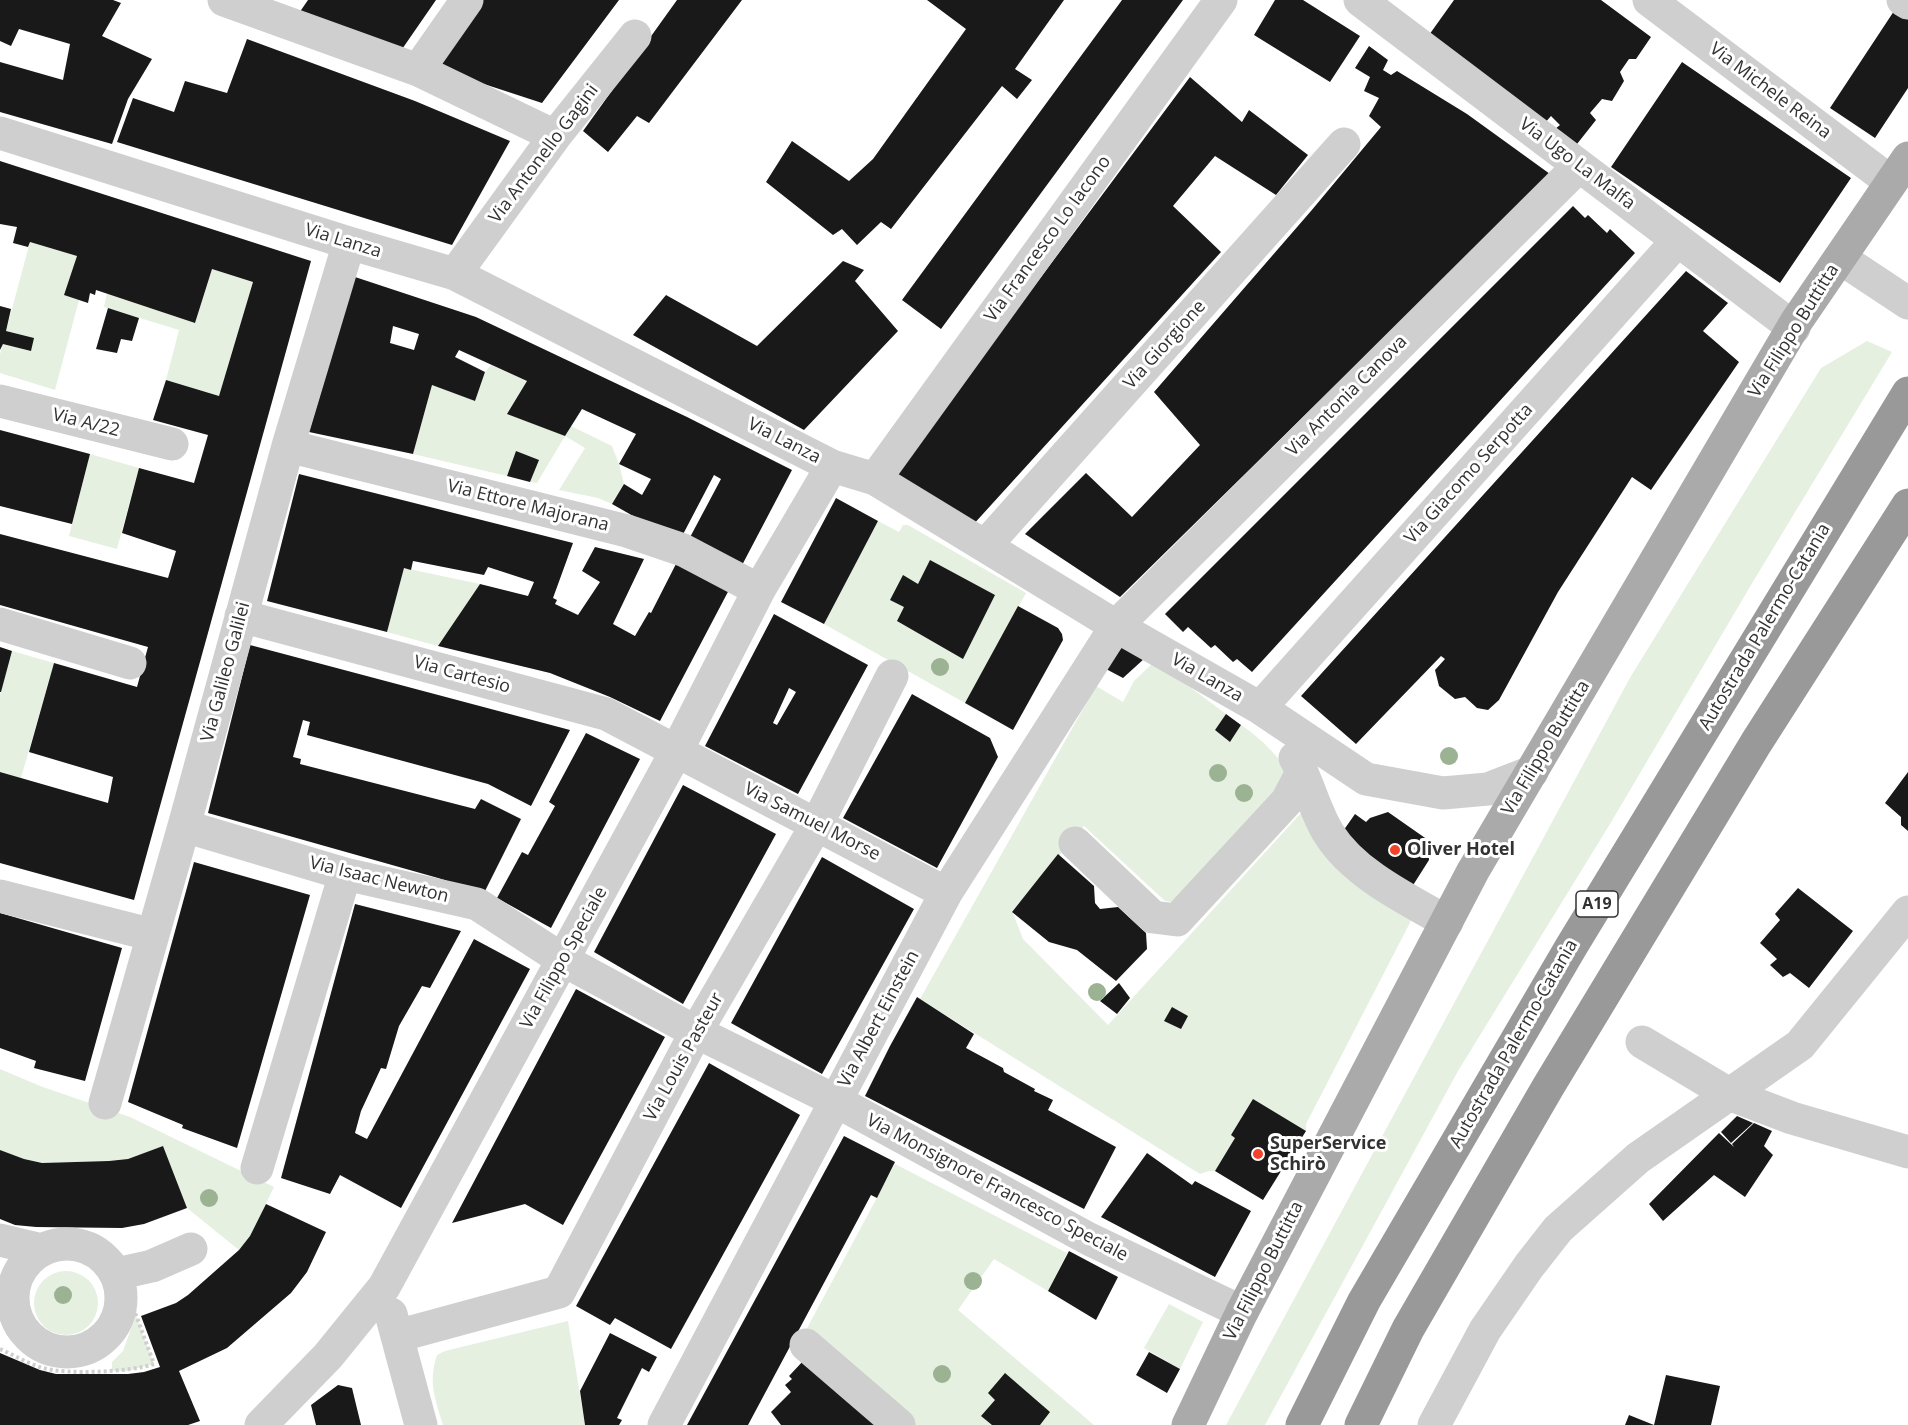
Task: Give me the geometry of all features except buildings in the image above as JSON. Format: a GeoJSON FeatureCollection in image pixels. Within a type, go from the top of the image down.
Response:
{"type":"FeatureCollection","features":[{"type":"Feature","properties":{"kind":"highway","name":"Autostrada Palermo-Catania"},"geometry":{"type":"LineString","coordinates":[[1302,1425],[1364,1301],[1571,947],[1908,393]]}},
{"type":"Feature","properties":{"kind":"highway"},"geometry":{"type":"LineString","coordinates":[[1361,1425],[1408,1329],[1548,1087],[1756,743],[1908,505]]}},
{"type":"Feature","properties":{"kind":"main road","name":"Via Filippo Buttitta"},"geometry":{"type":"LineString","coordinates":[[1188,1425],[1242,1312],[1473,871],[1794,328],[1900,170]]}},
{"type":"Feature","properties":{"kind":"street"},"geometry":{"type":"LineString","coordinates":[[224,0],[268,7],[418,70],[555,136]]}},
{"type":"Feature","properties":{"kind":"street"},"geometry":{"type":"LineString","coordinates":[[418,70],[467,0]]}},
{"type":"Feature","properties":{"kind":"street","name":"Via Francesco Lo Iacono"},"geometry":{"type":"LineString","coordinates":[[875,479],[1221,0]]}},
{"type":"Feature","properties":{"kind":"street","name":"Via Ugo La Malfa"},"geometry":{"type":"LineString","coordinates":[[1360,0],[1794,328]]}},
{"type":"Feature","properties":{"kind":"street","name":"Via Michele Reina"},"geometry":{"type":"LineString","coordinates":[[1649,0],[1900,170]]}},
{"type":"Feature","properties":{"kind":"street"},"geometry":{"type":"LineString","coordinates":[[1903,0],[1908,3]]}},
{"type":"Feature","properties":{"kind":"street","name":"Via Antonello Gagini"},"geometry":{"type":"LineString","coordinates":[[455,274],[555,136],[635,36]]}},
{"type":"Feature","properties":{"kind":"street","name":"Via Lanza"},"geometry":{"type":"LineString","coordinates":[[0,133],[455,274],[832,466],[875,479],[1116,626],[1266,712],[1366,779],[1443,793],[1488,789],[1532,772]]}},
{"type":"Feature","properties":{"kind":"street","name":"Via Giorgione"},"geometry":{"type":"LineString","coordinates":[[985,546],[1344,144]]}},
{"type":"Feature","properties":{"kind":"street","name":"Via Antonia Canova"},"geometry":{"type":"LineString","coordinates":[[1116,626],[1579,166]]}},
{"type":"Feature","properties":{"kind":"street","name":"Via Giacomo Serpotta"},"geometry":{"type":"LineString","coordinates":[[1266,712],[1678,240]]}},
{"type":"Feature","properties":{"kind":"street","name":"Via Galileo Galilei"},"geometry":{"type":"LineString","coordinates":[[105,1102],[184,826],[288,446],[349,243]]}},
{"type":"Feature","properties":{"kind":"street"},"geometry":{"type":"LineString","coordinates":[[1840,258],[1908,303]]}},
{"type":"Feature","properties":{"kind":"street","name":"Via A/22"},"geometry":{"type":"LineString","coordinates":[[0,401],[172,444]]}},
{"type":"Feature","properties":{"kind":"street","name":"Via Ettore Majorana"},"geometry":{"type":"LineString","coordinates":[[288,446],[627,531],[683,550],[759,590]]}},
{"type":"Feature","properties":{"kind":"street","name":"Via Filippo Speciale"},"geometry":{"type":"LineString","coordinates":[[261,1425],[328,1356],[384,1287],[676,752],[759,590],[832,466]]}},
{"type":"Feature","properties":{"kind":"street","name":"Via Cartesio"},"geometry":{"type":"LineString","coordinates":[[241,616],[606,714],[676,752]]}},
{"type":"Feature","properties":{"kind":"street"},"geometry":{"type":"LineString","coordinates":[[0,624],[130,663]]}},
{"type":"Feature","properties":{"kind":"street","name":"Via Albert Einstein"},"geometry":{"type":"LineString","coordinates":[[664,1425],[946,893],[1116,626]]}},
{"type":"Feature","properties":{"kind":"street","name":"Via Louis Pasteur"},"geometry":{"type":"LineString","coordinates":[[397,1336],[559,1292],[696,1032],[817,824],[892,676]]}},
{"type":"Feature","properties":{"kind":"street"},"geometry":{"type":"LineString","coordinates":[[1266,712],[1302,772],[1329,833],[1345,854],[1379,882],[1447,922]]}},
{"type":"Feature","properties":{"kind":"street","name":"Via Samuel Morse"},"geometry":{"type":"LineString","coordinates":[[676,752],[946,893]]}},
{"type":"Feature","properties":{"kind":"street"},"geometry":{"type":"LineString","coordinates":[[1074,843],[1153,917],[1177,920],[1287,801],[1302,772]]}},
{"type":"Feature","properties":{"kind":"street","name":"Via Isaac Newton"},"geometry":{"type":"LineString","coordinates":[[184,826],[345,874],[477,904],[563,960]]}},
{"type":"Feature","properties":{"kind":"street"},"geometry":{"type":"LineString","coordinates":[[257,1168],[345,874]]}},
{"type":"Feature","properties":{"kind":"street"},"geometry":{"type":"LineString","coordinates":[[0,896],[153,934]]}},
{"type":"Feature","properties":{"kind":"street"},"geometry":{"type":"LineString","coordinates":[[1434,1425],[1485,1330],[1529,1266],[1558,1229],[1638,1158],[1800,1045],[1908,912]]}},
{"type":"Feature","properties":{"kind":"street","name":"Via Monsignore Francesco Speciale"},"geometry":{"type":"LineString","coordinates":[[563,960],[696,1032],[836,1101],[1089,1239],[1242,1312]]}},
{"type":"Feature","properties":{"kind":"street"},"geometry":{"type":"LineString","coordinates":[[1642,1042],[1729,1094],[1792,1118],[1908,1152]]}},
{"type":"Feature","properties":{"kind":"street"},"geometry":{"type":"LineString","coordinates":[[0,1240],[42,1250]]}},
{"type":"Feature","properties":{"kind":"street"},"geometry":{"type":"LineString","coordinates":[[58,1244],[75,1244],[92,1250],[106,1260],[116,1274],[121,1290],[121,1308],[116,1324],[105,1338],[91,1348],[73,1353],[54,1352],[37,1344],[23,1331],[15,1314],[12,1295],[17,1277],[27,1261],[42,1250],[58,1244]]}},
{"type":"Feature","properties":{"kind":"street"},"geometry":{"type":"LineString","coordinates":[[116,1274],[153,1266],[191,1249]]}},
{"type":"Feature","properties":{"kind":"street"},"geometry":{"type":"LineString","coordinates":[[384,1287],[421,1425]]}},
{"type":"Feature","properties":{"kind":"street"},"geometry":{"type":"LineString","coordinates":[[806,1345],[899,1425]]}},
{"type":"Feature","properties":{"kind":"path"},"geometry":{"type":"LineString","coordinates":[[0,1349],[42,1368],[57,1371],[127,1371],[154,1364],[136,1315],[121,1308]]}},
{"type":"Feature","properties":{"kind":"green space"},"geometry":{"type":"Polygon","coordinates":[[[30,242],[77,256],[65,295],[79,300],[55,390],[0,373],[0,354],[3,344],[34,338],[6,331],[30,242]]]}},
{"type":"Feature","properties":{"kind":"green space"},"geometry":{"type":"Polygon","coordinates":[[[212,269],[253,282],[219,396],[166,380],[179,330],[104,307],[107,293],[195,323],[212,269]]]}},
{"type":"Feature","properties":{"kind":"green space"},"geometry":{"type":"Polygon","coordinates":[[[1867,341],[1892,352],[1610,824],[1458,1071],[1265,1425],[1226,1425],[1631,676],[1821,368],[1867,341]]]}},
{"type":"Feature","properties":{"kind":"green space"},"geometry":{"type":"Polygon","coordinates":[[[491,365],[527,381],[508,414],[565,436],[537,483],[530,482],[538,460],[516,451],[507,476],[413,454],[432,385],[475,401],[485,372],[491,365]]]}},
{"type":"Feature","properties":{"kind":"green space"},"geometry":{"type":"Polygon","coordinates":[[[571,426],[612,446],[624,484],[612,504],[598,498],[559,490],[585,448],[565,436],[571,426]]]}},
{"type":"Feature","properties":{"kind":"green space"},"geometry":{"type":"Polygon","coordinates":[[[90,454],[139,468],[117,549],[69,536],[90,454]]]}},
{"type":"Feature","properties":{"kind":"green space"},"geometry":{"type":"Polygon","coordinates":[[[878,521],[899,532],[903,525],[908,525],[1026,593],[965,703],[824,624],[878,521]]]}},
{"type":"Feature","properties":{"kind":"green space"},"geometry":{"type":"Polygon","coordinates":[[[404,568],[480,584],[438,646],[387,632],[404,568]]]}},
{"type":"Feature","properties":{"kind":"green space"},"geometry":{"type":"Polygon","coordinates":[[[12,651],[54,663],[21,778],[0,772],[0,695],[12,651]]]}},
{"type":"Feature","properties":{"kind":"green space"},"geometry":{"type":"Polygon","coordinates":[[[1155,661],[1226,714],[1215,730],[1230,742],[1241,725],[1269,748],[1291,776],[1176,903],[1165,901],[1084,826],[1012,911],[1023,939],[1108,1025],[1301,813],[1416,911],[1306,1124],[1306,1131],[1253,1100],[1235,1138],[1215,1171],[1200,1174],[920,999],[1096,686],[1123,702],[1134,681],[1155,661]]]}},
{"type":"Feature","properties":{"kind":"green space"},"geometry":{"type":"Polygon","coordinates":[[[0,1069],[40,1086],[130,1117],[274,1187],[250,1236],[239,1250],[187,1208],[163,1146],[128,1159],[42,1163],[0,1150],[0,1069]]]}},
{"type":"Feature","properties":{"kind":"green space"},"geometry":{"type":"Polygon","coordinates":[[[895,1164],[1067,1253],[1048,1291],[994,1259],[958,1310],[1094,1425],[912,1425],[805,1332],[895,1164]]]}},
{"type":"Feature","properties":{"kind":"green space"},"geometry":{"type":"Polygon","coordinates":[[[66,1271],[84,1277],[92,1285],[98,1303],[92,1321],[84,1329],[66,1335],[48,1329],[40,1321],[34,1303],[40,1285],[48,1277],[66,1271]]]}},
{"type":"Feature","properties":{"kind":"green space"},"geometry":{"type":"Polygon","coordinates":[[[1169,1304],[1203,1322],[1180,1369],[1144,1348],[1169,1304]]]}},
{"type":"Feature","properties":{"kind":"green space"},"geometry":{"type":"Polygon","coordinates":[[[136,1315],[154,1364],[127,1371],[112,1371],[112,1362],[123,1351],[136,1315]]]}},
{"type":"Feature","properties":{"kind":"green space"},"geometry":{"type":"Polygon","coordinates":[[[568,1321],[585,1425],[443,1425],[433,1382],[437,1355],[445,1351],[568,1321]]]}},
{"type":"Feature","properties":{"kind":"place","name":"Oliver Hotel"},"geometry":{"type":"Point","coordinates":[1395,850]}},
{"type":"Feature","properties":{"kind":"place","name":"SuperService Schirò"},"geometry":{"type":"Point","coordinates":[1258,1154]}}]}
